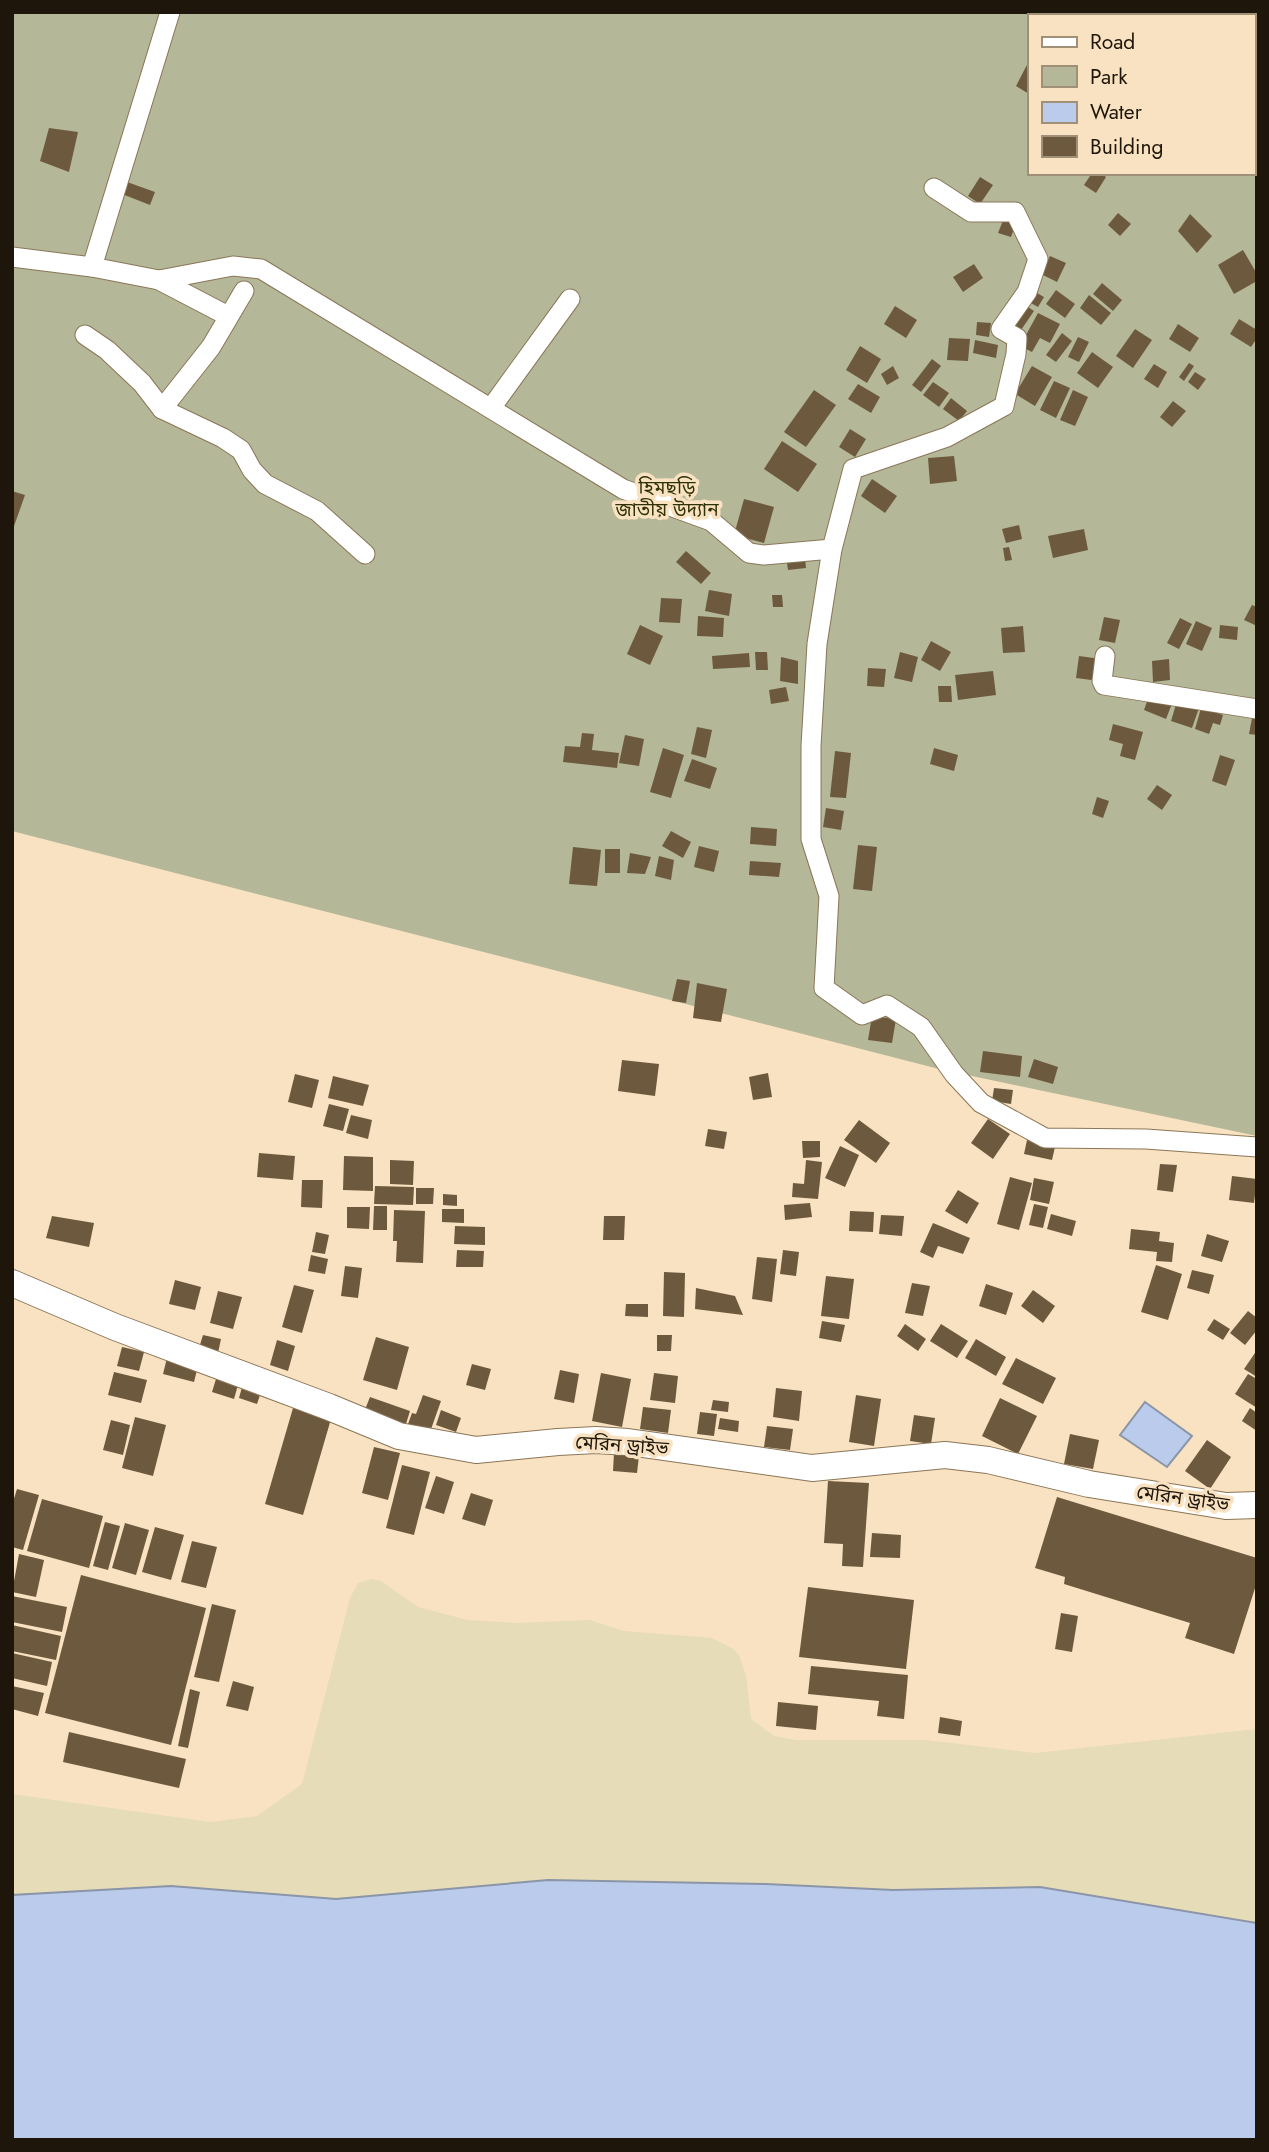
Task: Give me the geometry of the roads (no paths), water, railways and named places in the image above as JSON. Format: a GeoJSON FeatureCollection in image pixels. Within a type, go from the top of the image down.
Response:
{"type":"FeatureCollection","features":[{"type":"Feature","properties":{"kind":"main road","name":"মেরিন ড্রাইভ"},"geometry":{"type":"LineString","coordinates":[[12,1283],[115,1327],[329,1407],[398,1436],[476,1450],[558,1441],[596,1440],[628,1442],[812,1468],[945,1455],[988,1460],[1089,1484],[1226,1506],[1257,1505]]}},
{"type":"Feature","properties":{"kind":"street"},"geometry":{"type":"LineString","coordinates":[[92,267],[170,12]]}},
{"type":"Feature","properties":{"kind":"street"},"geometry":{"type":"LineString","coordinates":[[934,188],[971,212],[1015,212],[1038,259],[1027,292],[1001,329],[1017,338],[1004,406],[947,437],[853,469],[832,549],[817,644],[811,746],[811,839],[829,896],[824,988],[862,1015],[887,1005],[921,1027],[954,1074],[981,1103],[1045,1138],[1146,1139],[1257,1147]]}},
{"type":"Feature","properties":{"kind":"street"},"geometry":{"type":"LineString","coordinates":[[12,257],[92,267],[159,280],[228,316]]}},
{"type":"Feature","properties":{"kind":"street"},"geometry":{"type":"LineString","coordinates":[[159,280],[233,266],[261,268],[624,489],[711,521],[748,553],[764,555],[832,549]]}},
{"type":"Feature","properties":{"kind":"street"},"geometry":{"type":"LineString","coordinates":[[162,409],[211,347],[244,290]]}},
{"type":"Feature","properties":{"kind":"street"},"geometry":{"type":"LineString","coordinates":[[491,408],[570,299]]}},
{"type":"Feature","properties":{"kind":"street"},"geometry":{"type":"LineString","coordinates":[[85,335],[142,383],[162,409],[223,438],[241,450],[252,470],[265,484],[317,511],[365,554]]}},
{"type":"Feature","properties":{"kind":"street"},"geometry":{"type":"LineString","coordinates":[[1105,656],[1102,681],[1104,685],[1257,709]]}},
{"type":"Feature","properties":{"kind":"water"},"geometry":{"type":"Polygon","coordinates":[[[1145,1402],[1192,1436],[1167,1467],[1120,1435],[1145,1402]]]}},
{"type":"Feature","properties":{"kind":"water"},"geometry":{"type":"Polygon","coordinates":[[[548,1880],[766,1884],[893,1890],[1040,1887],[1257,1923],[1257,2140],[12,2140],[12,1895],[171,1886],[336,1899],[548,1880]]]}},
{"type":"Feature","properties":{"kind":"park label","name":"হিমছড়ি জাতীয় উদ্যান"},"geometry":{"type":"Point","coordinates":[667,498]}}]}
